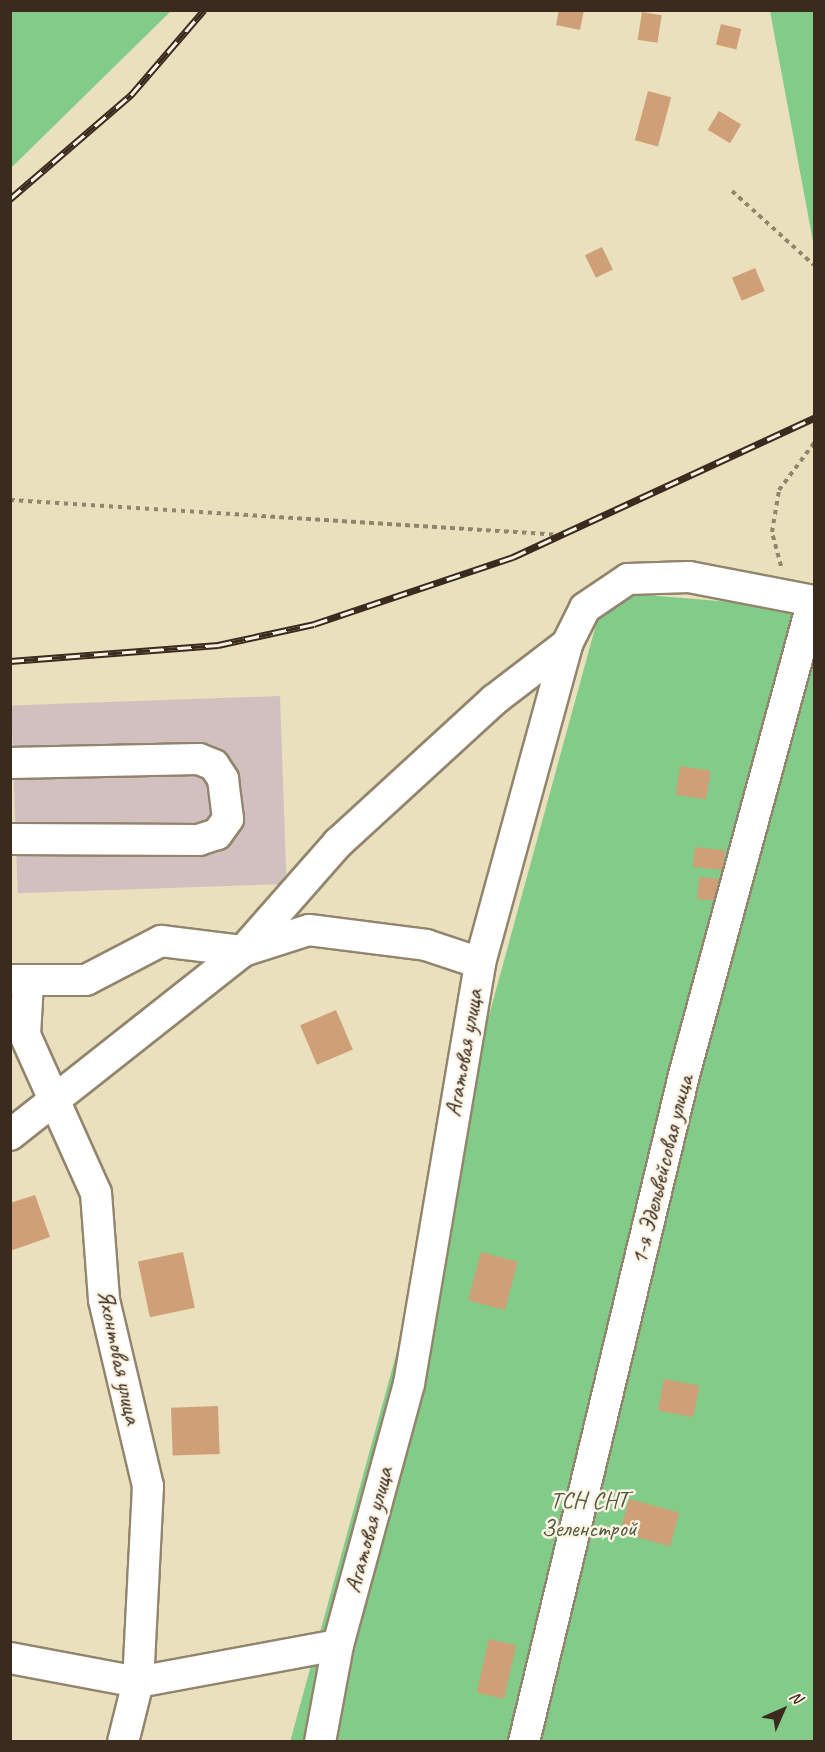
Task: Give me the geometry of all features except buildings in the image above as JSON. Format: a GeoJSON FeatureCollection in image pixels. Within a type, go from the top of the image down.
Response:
{"type":"FeatureCollection","features":[{"type":"Feature","properties":{"kind":"street","name":"Агатовая улица"},"geometry":{"type":"LineString","coordinates":[[320,1742],[338,1646],[409,1384],[480,963],[567,644],[585,608],[628,579],[689,577],[814,601]]}},
{"type":"Feature","properties":{"kind":"street","name":"1-я Эдельвейсовая улица"},"geometry":{"type":"LineString","coordinates":[[524,1742],[684,1075],[814,601]]}},
{"type":"Feature","properties":{"kind":"street"},"geometry":{"type":"LineString","coordinates":[[10,1135],[54,1104],[243,951],[338,843],[494,700],[567,644]]}},
{"type":"Feature","properties":{"kind":"street"},"geometry":{"type":"LineString","coordinates":[[10,763],[199,759],[214,765],[223,779],[228,819],[208,838],[10,838]]}},
{"type":"Feature","properties":{"kind":"street"},"geometry":{"type":"LineString","coordinates":[[19,982],[86,980],[161,941],[243,951],[309,930],[426,945],[480,963]]}},
{"type":"Feature","properties":{"kind":"street","name":"Яхонтовая улица"},"geometry":{"type":"LineString","coordinates":[[19,982],[25,1035],[54,1104],[96,1193],[104,1300],[148,1486],[138,1682],[123,1742]]}},
{"type":"Feature","properties":{"kind":"street"},"geometry":{"type":"LineString","coordinates":[[10,1658],[138,1682],[338,1646]]}},
{"type":"Feature","properties":{"kind":"path"},"geometry":{"type":"LineString","coordinates":[[732,191],[814,265]]}},
{"type":"Feature","properties":{"kind":"path"},"geometry":{"type":"LineString","coordinates":[[789,570],[780,566],[772,532],[779,490],[814,443]]}},
{"type":"Feature","properties":{"kind":"path"},"geometry":{"type":"LineString","coordinates":[[10,500],[561,535]]}},
{"type":"Feature","properties":{"kind":"shaded area"},"geometry":{"type":"Polygon","coordinates":[[[280,696],[287,884],[18,893],[11,705],[280,696]]]}},
{"type":"Feature","properties":{"kind":"green space"},"geometry":{"type":"Polygon","coordinates":[[[11,10],[171,10],[171,11],[11,168],[11,10]]]}},
{"type":"Feature","properties":{"kind":"green space"},"geometry":{"type":"Polygon","coordinates":[[[770,11],[814,11],[814,247],[770,11]]]}},
{"type":"Feature","properties":{"kind":"green space","name":"ТСН СНТ Зеленстрой"},"geometry":{"type":"Polygon","coordinates":[[[634,594],[814,609],[814,1741],[290,1742],[600,610],[634,594]]]}},
{"type":"Feature","properties":{"kind":"railway"},"geometry":{"type":"LineString","coordinates":[[10,199],[131,95],[204,10]]}},
{"type":"Feature","properties":{"kind":"railway"},"geometry":{"type":"LineString","coordinates":[[10,661],[218,645],[314,624],[513,557],[814,418]]}}]}
